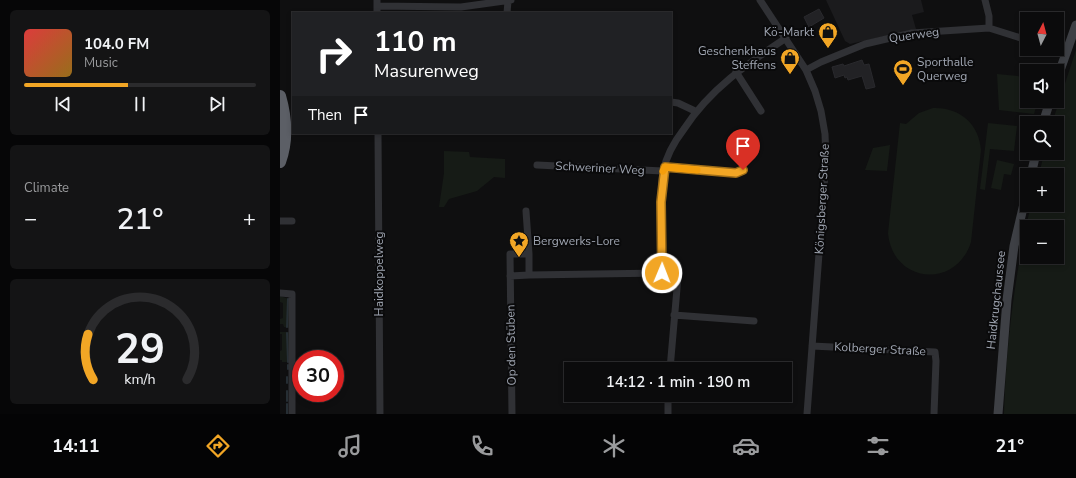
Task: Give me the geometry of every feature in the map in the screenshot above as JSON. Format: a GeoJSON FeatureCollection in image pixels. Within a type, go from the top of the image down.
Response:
{"type":"FeatureCollection","features":[{"type":"Feature","properties":{"kind":"highway"},"geometry":{"type":"LineString","coordinates":[[280,96],[286,128],[280,162]]}},
{"type":"Feature","properties":{"kind":"main road"},"geometry":{"type":"LineString","coordinates":[[1062,64],[1076,25]]}},
{"type":"Feature","properties":{"kind":"main road","name":"Haidkrugchaussee"},"geometry":{"type":"LineString","coordinates":[[998,414],[1007,300],[1014,246],[1022,212]]}},
{"type":"Feature","properties":{"kind":"street"},"geometry":{"type":"LineString","coordinates":[[377,6],[461,7],[510,0],[507,12]]}},
{"type":"Feature","properties":{"kind":"street","name":"Königsberger Straße"},"geometry":{"type":"LineString","coordinates":[[760,0],[806,70],[821,111],[825,134],[826,160],[807,414]]}},
{"type":"Feature","properties":{"kind":"street"},"geometry":{"type":"LineString","coordinates":[[985,0],[989,16],[989,28]]}},
{"type":"Feature","properties":{"kind":"street","name":"Querweg"},"geometry":{"type":"LineString","coordinates":[[806,70],[859,46],[912,33],[989,28],[1020,38]]}},
{"type":"Feature","properties":{"kind":"street"},"geometry":{"type":"LineString","coordinates":[[662,273],[661,202],[664,169],[671,148],[695,111],[713,92],[736,72],[786,38]]}},
{"type":"Feature","properties":{"kind":"street"},"geometry":{"type":"LineString","coordinates":[[736,72],[761,111]]}},
{"type":"Feature","properties":{"kind":"street"},"geometry":{"type":"LineString","coordinates":[[672,102],[678,103],[695,111]]}},
{"type":"Feature","properties":{"kind":"street","name":"Haidkoppelweg"},"geometry":{"type":"LineString","coordinates":[[378,134],[380,414]]}},
{"type":"Feature","properties":{"kind":"street","name":"Schweriner Weg"},"geometry":{"type":"LineString","coordinates":[[537,165],[736,173],[743,170]]}},
{"type":"Feature","properties":{"kind":"street"},"geometry":{"type":"LineString","coordinates":[[526,211],[529,275]]}},
{"type":"Feature","properties":{"kind":"street"},"geometry":{"type":"LineString","coordinates":[[280,221],[292,221]]}},
{"type":"Feature","properties":{"kind":"street","name":"Op den Stüben"},"geometry":{"type":"LineString","coordinates":[[512,414],[510,254],[529,254]]}},
{"type":"Feature","properties":{"kind":"street"},"geometry":{"type":"LineString","coordinates":[[510,276],[662,273],[672,274],[678,277],[671,362]]}},
{"type":"Feature","properties":{"kind":"street"},"geometry":{"type":"LineString","coordinates":[[280,293],[292,294],[292,414]]}},
{"type":"Feature","properties":{"kind":"street"},"geometry":{"type":"LineString","coordinates":[[674,315],[754,321]]}},
{"type":"Feature","properties":{"kind":"street","name":"Kolberger Straße"},"geometry":{"type":"LineString","coordinates":[[812,346],[935,352],[934,414]]}},
{"type":"Feature","properties":{"kind":"street"},"geometry":{"type":"LineString","coordinates":[[668,402],[668,414]]}},
{"type":"Feature","properties":{"kind":"shaded area"},"geometry":{"type":"Polygon","coordinates":[[[826,0],[921,0],[924,12],[912,15],[916,29],[850,44],[845,41],[826,0]]]}},
{"type":"Feature","properties":{"kind":"shaded area"},"geometry":{"type":"Polygon","coordinates":[[[1076,50],[1076,414],[1004,414],[1009,335],[1020,256],[1020,264],[1064,264],[1064,220],[1027,220],[1029,212],[1064,212],[1064,168],[1041,168],[1042,160],[1064,160],[1064,116],[1054,116],[1057,108],[1064,108],[1064,86],[1076,50]]]}},
{"type":"Feature","properties":{"kind":"shaded area"},"geometry":{"type":"Polygon","coordinates":[[[997,74],[1020,76],[1020,108],[1036,108],[1034,114],[999,110],[997,74]]]}},
{"type":"Feature","properties":{"kind":"shaded area"},"geometry":{"type":"Polygon","coordinates":[[[933,108],[951,110],[966,118],[976,132],[981,150],[971,242],[963,257],[952,268],[939,273],[925,274],[912,270],[901,262],[892,250],[888,233],[900,123],[906,124],[919,113],[933,108]]]}},
{"type":"Feature","properties":{"kind":"shaded area"},"geometry":{"type":"Polygon","coordinates":[[[988,123],[1017,126],[1014,151],[990,149],[985,190],[980,189],[988,123]]]}},
{"type":"Feature","properties":{"kind":"shaded area"},"geometry":{"type":"Polygon","coordinates":[[[890,145],[887,171],[865,170],[873,148],[890,145]]]}},
{"type":"Feature","properties":{"kind":"shaded area"},"geometry":{"type":"Polygon","coordinates":[[[444,151],[469,152],[470,157],[505,159],[505,178],[494,177],[477,191],[449,199],[444,207],[439,207],[444,173],[444,151]]]}},
{"type":"Feature","properties":{"kind":"shaded area"},"geometry":{"type":"Polygon","coordinates":[[[997,160],[1014,164],[1011,175],[1004,174],[1001,190],[991,188],[997,160]]]}},
{"type":"Feature","properties":{"kind":"shaded area"},"geometry":{"type":"Polygon","coordinates":[[[280,296],[289,299],[289,328],[284,327],[283,324],[280,324],[280,319],[283,318],[283,303],[280,302],[280,296]]]}},
{"type":"Feature","properties":{"kind":"shaded area"},"geometry":{"type":"Polygon","coordinates":[[[280,332],[289,332],[289,362],[282,362],[282,360],[280,360],[280,351],[282,350],[282,334],[280,334],[280,332]]]}},
{"type":"Feature","properties":{"kind":"building"},"geometry":{"type":"Polygon","coordinates":[[[819,9],[824,18],[809,27],[804,17],[819,9]]]}},
{"type":"Feature","properties":{"kind":"building"},"geometry":{"type":"Polygon","coordinates":[[[862,60],[864,65],[869,64],[875,87],[866,89],[862,76],[848,80],[844,75],[835,78],[832,67],[843,64],[844,66],[862,60]]]}},
{"type":"Feature","properties":{"kind":"waterway"},"geometry":{"type":"LineString","coordinates":[[287,327],[288,299]]}},
{"type":"Feature","properties":{"kind":"waterway"},"geometry":{"type":"LineString","coordinates":[[287,333],[288,362]]}},
{"type":"Feature","properties":{"kind":"waterway"},"geometry":{"type":"LineString","coordinates":[[287,377],[287,383]]}},
{"type":"Feature","properties":{"kind":"waterway"},"geometry":{"type":"LineString","coordinates":[[287,391],[287,401]]}},
{"type":"Feature","properties":{"kind":"waterway"},"geometry":{"type":"LineString","coordinates":[[287,404],[287,414]]}},
{"type":"Feature","properties":{"kind":"slow traffic"},"geometry":{"type":"LineString","coordinates":[[663,171],[665,167],[697,170]]}},
{"type":"Feature","properties":{"kind":"place","name":"Kö-Markt"},"geometry":{"type":"Point","coordinates":[828,49]}},
{"type":"Feature","properties":{"kind":"place","name":"Geschenkhaus Steffens"},"geometry":{"type":"Point","coordinates":[790,75]}},
{"type":"Feature","properties":{"kind":"place","name":"Sporthalle Querweg"},"geometry":{"type":"Point","coordinates":[903,86]}},
{"type":"Feature","properties":{"kind":"place","name":"Bergwerks-Lore"},"geometry":{"type":"Point","coordinates":[519,258]}},
{"type":"Feature","properties":{"kind":"route"},"geometry":{"type":"LineString","coordinates":[[662,273],[661,202],[663,171],[665,167],[736,173],[743,170]]}}]}
